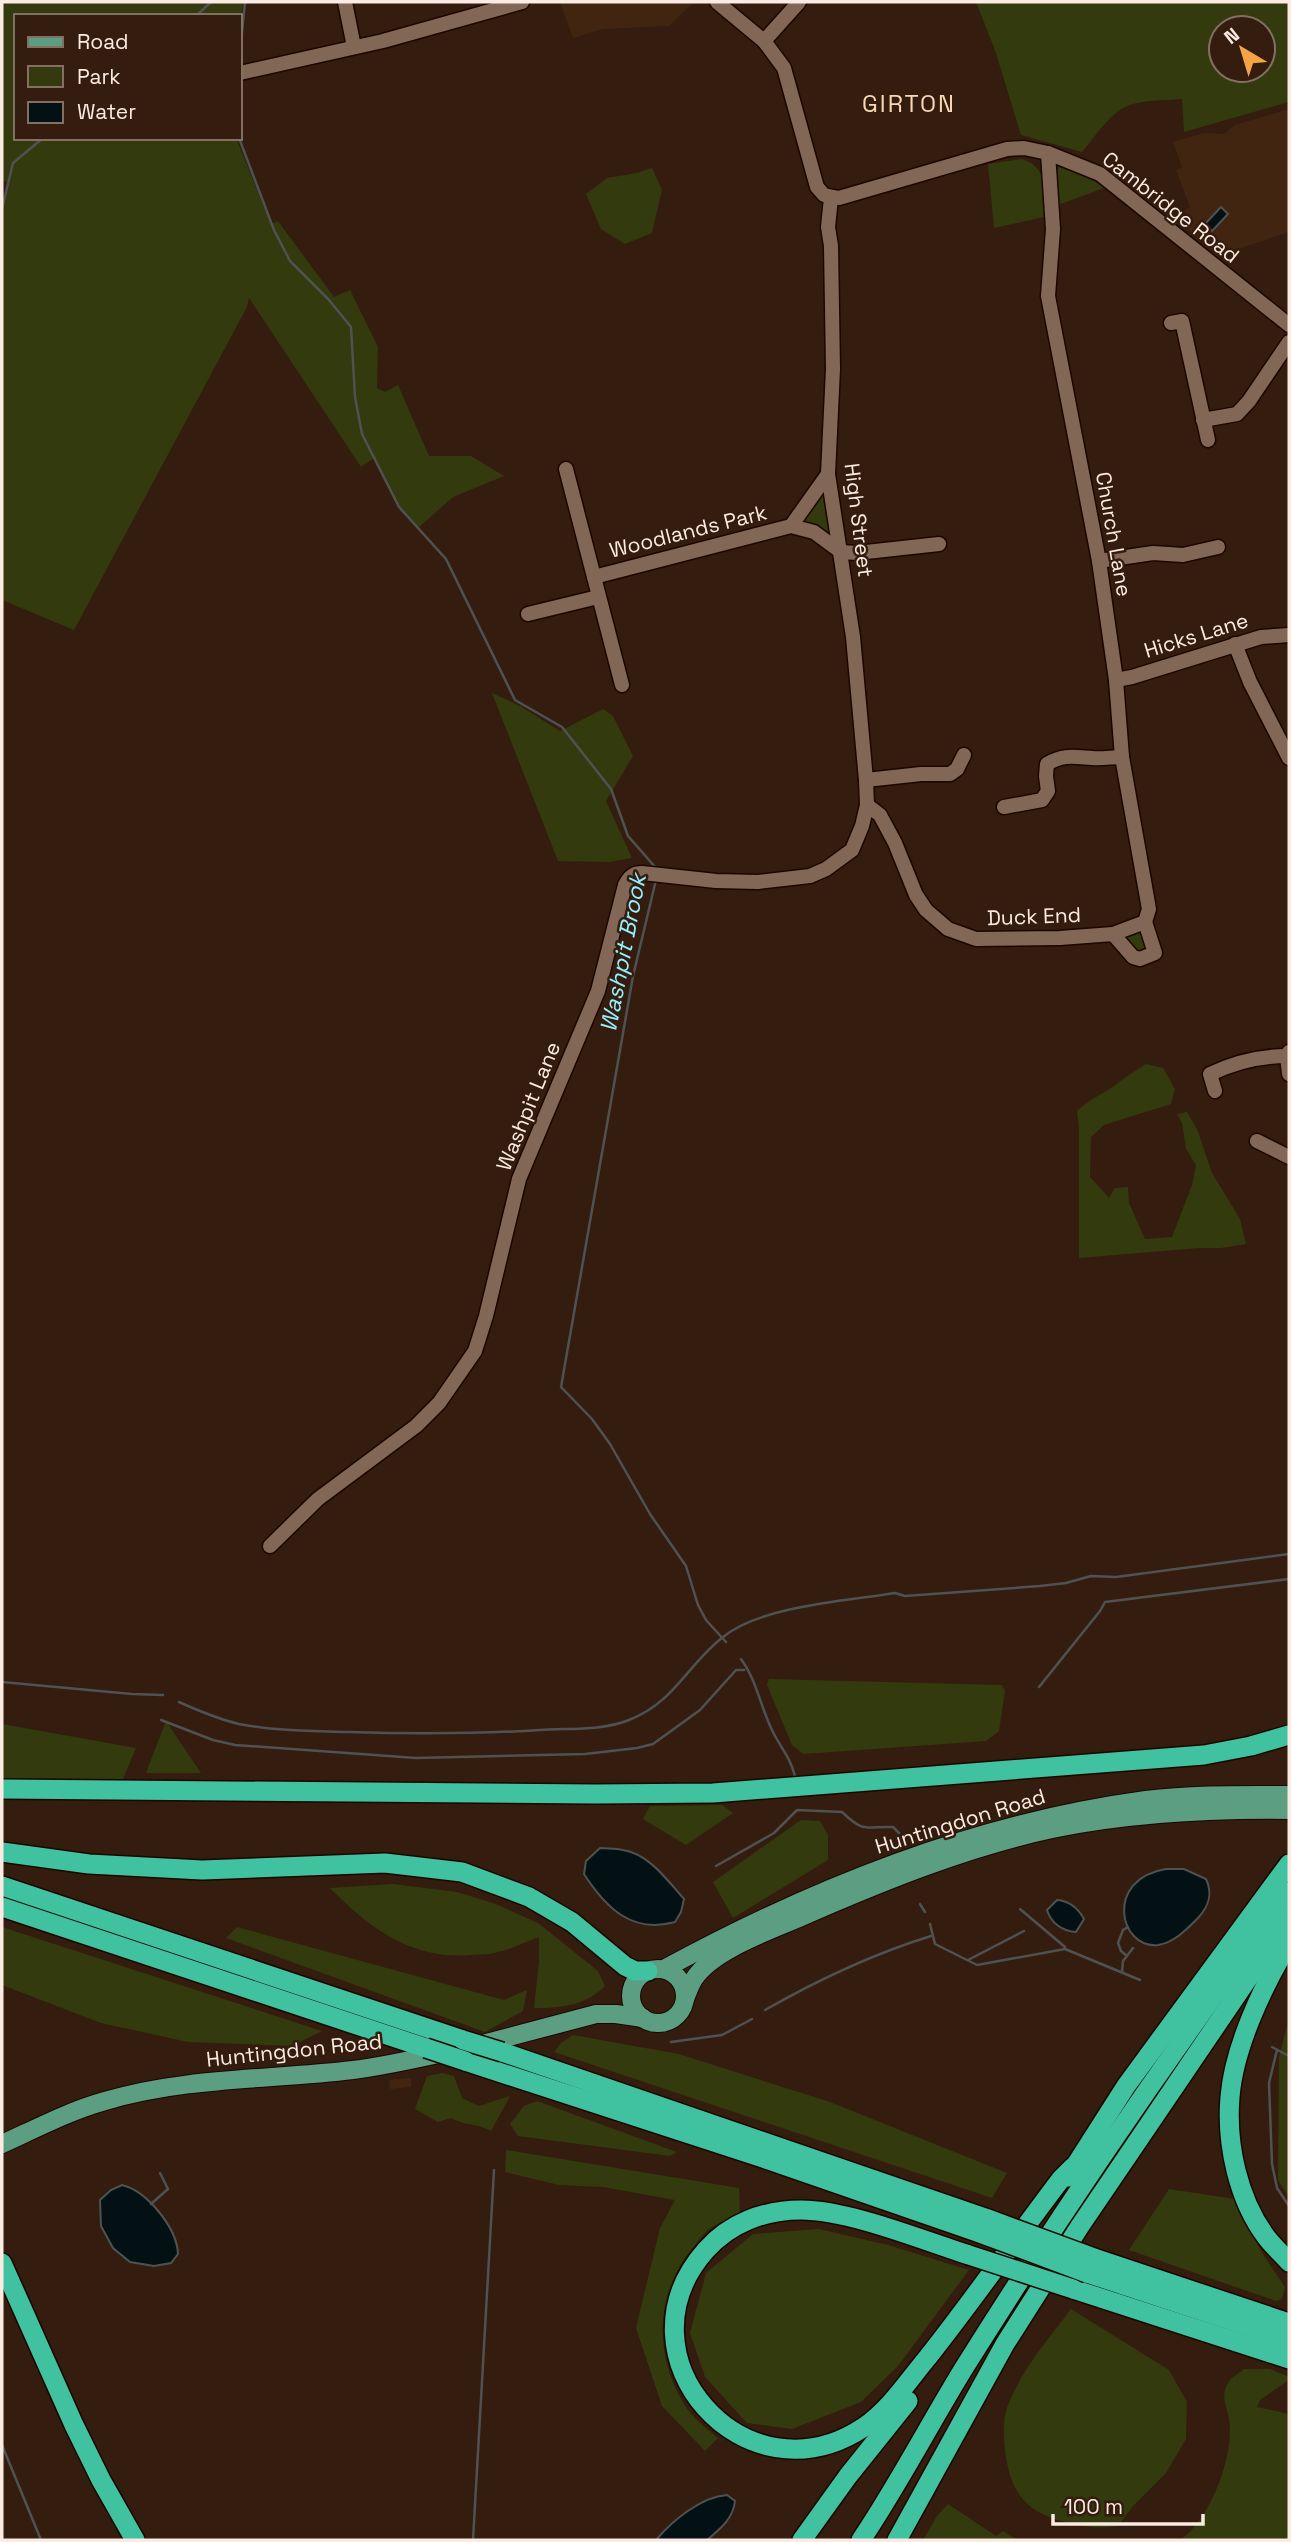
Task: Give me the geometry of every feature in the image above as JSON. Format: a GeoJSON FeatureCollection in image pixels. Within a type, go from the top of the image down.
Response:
{"type":"FeatureCollection","features":[{"type":"Feature","properties":{"kind":"highway"},"geometry":{"type":"LineString","coordinates":[[2,1788],[713,1793],[1204,1755],[1289,1735]]}},
{"type":"Feature","properties":{"kind":"highway"},"geometry":{"type":"LineString","coordinates":[[2,1852],[89,1864],[202,1870],[385,1863],[462,1872],[529,1897],[572,1922],[625,1966],[635,1971],[656,1970]]}},
{"type":"Feature","properties":{"kind":"highway"},"geometry":{"type":"LineString","coordinates":[[802,2540],[848,2476],[994,2288],[1126,2086],[1289,1864]]}},
{"type":"Feature","properties":{"kind":"highway"},"geometry":{"type":"LineString","coordinates":[[2,1886],[502,2052],[984,2226],[1289,2340]]}},
{"type":"Feature","properties":{"kind":"highway"},"geometry":{"type":"LineString","coordinates":[[860,2540],[964,2368],[1116,2133],[1289,1892]]}},
{"type":"Feature","properties":{"kind":"highway"},"geometry":{"type":"LineString","coordinates":[[2,1907],[763,2158],[984,2226]]}},
{"type":"Feature","properties":{"kind":"highway"},"geometry":{"type":"LineString","coordinates":[[897,2540],[1005,2344],[1080,2226],[1289,1918]]}},
{"type":"Feature","properties":{"kind":"highway"},"geometry":{"type":"LineString","coordinates":[[1289,1943],[1258,2004],[1240,2050],[1230,2096],[1230,2133],[1237,2174],[1248,2204],[1267,2238],[1289,2262]]}},
{"type":"Feature","properties":{"kind":"highway"},"geometry":{"type":"LineString","coordinates":[[1005,2344],[1013,2323],[1104,2165],[1116,2133]]}},
{"type":"Feature","properties":{"kind":"highway"},"geometry":{"type":"LineString","coordinates":[[1073,2166],[1061,2179],[954,2324],[890,2404],[877,2417],[852,2434],[797,2450],[759,2445],[727,2429],[709,2414],[688,2385],[680,2364],[674,2328],[678,2303],[691,2270],[716,2240],[748,2220],[785,2211],[821,2212],[869,2223],[969,2255],[1073,2289],[1289,2359]]}},
{"type":"Feature","properties":{"kind":"highway"},"geometry":{"type":"LineString","coordinates":[[2,2263],[74,2425],[135,2540]]}},
{"type":"Feature","properties":{"kind":"highway"},"geometry":{"type":"LineString","coordinates":[[1090,2265],[1289,2323]]}},
{"type":"Feature","properties":{"kind":"main road","name":"Huntingdon Road"},"geometry":{"type":"LineString","coordinates":[[656,1970],[825,1890],[881,1868],[1015,1824],[1148,1800],[1242,1795],[1287,1805]]}},
{"type":"Feature","properties":{"kind":"main road","name":"Huntingdon Road"},"geometry":{"type":"LineString","coordinates":[[685,1999],[694,1979],[709,1963],[738,1946],[916,1870],[995,1844],[1052,1829],[1126,1817],[1287,1805]]}},
{"type":"Feature","properties":{"kind":"main road"},"geometry":{"type":"LineString","coordinates":[[656,1970],[680,1979],[685,1999],[679,2013],[669,2020],[652,2022],[643,2018],[634,2007],[632,1992],[637,1979],[656,1970]]}},
{"type":"Feature","properties":{"kind":"main road","name":"Huntingdon Road"},"geometry":{"type":"LineString","coordinates":[[596,2014],[632,1992]]}},
{"type":"Feature","properties":{"kind":"main road","name":"Huntingdon Road"},"geometry":{"type":"LineString","coordinates":[[2,2144],[58,2118],[105,2101],[155,2089],[219,2079],[353,2070],[402,2062],[596,2014],[643,2018]]}},
{"type":"Feature","properties":{"kind":"street"},"geometry":{"type":"LineString","coordinates":[[345,2],[354,47]]}},
{"type":"Feature","properties":{"kind":"street"},"geometry":{"type":"LineString","coordinates":[[242,73],[395,38],[522,2]]}},
{"type":"Feature","properties":{"kind":"street"},"geometry":{"type":"LineString","coordinates":[[717,2],[764,41],[784,68],[817,187],[831,198]]}},
{"type":"Feature","properties":{"kind":"street"},"geometry":{"type":"LineString","coordinates":[[764,41],[799,2]]}},
{"type":"Feature","properties":{"kind":"street","name":"Cambridge Road"},"geometry":{"type":"LineString","coordinates":[[831,198],[839,198],[1007,149],[1024,148],[1048,153],[1100,174],[1289,325]]}},
{"type":"Feature","properties":{"kind":"street","name":"Church Lane"},"geometry":{"type":"LineString","coordinates":[[1048,153],[1053,229],[1048,296],[1100,561],[1116,680],[1122,757],[1149,909],[1146,922],[1155,953],[1140,959],[1133,957],[1113,934]]}},
{"type":"Feature","properties":{"kind":"street","name":"High Street"},"geometry":{"type":"LineString","coordinates":[[831,198],[828,227],[831,246],[833,369],[828,474],[853,636],[867,805]]}},
{"type":"Feature","properties":{"kind":"street"},"geometry":{"type":"LineString","coordinates":[[1171,323],[1182,320],[1208,440]]}},
{"type":"Feature","properties":{"kind":"street"},"geometry":{"type":"LineString","coordinates":[[1203,420],[1237,414],[1249,401],[1289,342]]}},
{"type":"Feature","properties":{"kind":"street","name":"Woodlands Park"},"geometry":{"type":"LineString","coordinates":[[566,469],[622,685]]}},
{"type":"Feature","properties":{"kind":"street","name":"Woodlands Park"},"geometry":{"type":"LineString","coordinates":[[792,526],[828,474]]}},
{"type":"Feature","properties":{"kind":"street","name":"Woodlands Park"},"geometry":{"type":"LineString","coordinates":[[594,577],[792,526],[814,531],[841,552]]}},
{"type":"Feature","properties":{"kind":"street"},"geometry":{"type":"LineString","coordinates":[[841,552],[857,553],[939,544]]}},
{"type":"Feature","properties":{"kind":"street"},"geometry":{"type":"LineString","coordinates":[[1100,561],[1153,553],[1183,555],[1218,547]]}},
{"type":"Feature","properties":{"kind":"street"},"geometry":{"type":"LineString","coordinates":[[528,615],[598,597]]}},
{"type":"Feature","properties":{"kind":"street","name":"Hicks Lane"},"geometry":{"type":"LineString","coordinates":[[1116,680],[1261,637],[1289,635]]}},
{"type":"Feature","properties":{"kind":"street"},"geometry":{"type":"LineString","coordinates":[[1235,644],[1250,682],[1289,758]]}},
{"type":"Feature","properties":{"kind":"street"},"geometry":{"type":"LineString","coordinates":[[866,780],[950,774],[957,769],[964,755]]}},
{"type":"Feature","properties":{"kind":"street"},"geometry":{"type":"LineString","coordinates":[[1004,807],[1042,800],[1048,791],[1047,764],[1057,758],[1076,755],[1094,759],[1122,757]]}},
{"type":"Feature","properties":{"kind":"street","name":"Duck End"},"geometry":{"type":"LineString","coordinates":[[867,805],[880,815],[895,843],[916,895],[926,910],[948,929],[975,939],[1060,938],[1113,934],[1146,922]]}},
{"type":"Feature","properties":{"kind":"street","name":"Washpit Lane"},"geometry":{"type":"LineString","coordinates":[[270,1546],[318,1499],[416,1426],[439,1403],[475,1351],[519,1179],[598,991],[629,878],[635,873],[758,882],[810,876],[826,869],[852,850],[867,805]]}},
{"type":"Feature","properties":{"kind":"street"},"geometry":{"type":"LineString","coordinates":[[1214,1091],[1210,1074],[1227,1066],[1264,1056],[1288,1054],[1289,1074]]}},
{"type":"Feature","properties":{"kind":"street"},"geometry":{"type":"LineString","coordinates":[[1257,1141],[1289,1157]]}},
{"type":"Feature","properties":{"kind":"shaded area"},"geometry":{"type":"Polygon","coordinates":[[[560,2],[694,2],[669,26],[603,29],[573,38],[560,2]]]}},
{"type":"Feature","properties":{"kind":"shaded area"},"geometry":{"type":"Polygon","coordinates":[[[1289,109],[1289,232],[1217,256],[1173,218],[1190,207],[1176,170],[1182,167],[1173,142],[1204,133],[1224,134],[1235,125],[1289,109]]]}},
{"type":"Feature","properties":{"kind":"shaded area"},"geometry":{"type":"Polygon","coordinates":[[[411,2078],[411,2087],[390,2089],[389,2080],[411,2078]]]}},
{"type":"Feature","properties":{"kind":"green space"},"geometry":{"type":"Polygon","coordinates":[[[2,2],[243,2],[242,14],[14,14],[14,140],[237,140],[271,224],[278,221],[334,297],[350,290],[378,347],[377,388],[385,392],[398,385],[429,456],[471,456],[504,476],[453,497],[418,528],[399,507],[374,458],[361,467],[249,298],[247,307],[74,630],[2,600],[2,214],[10,182],[2,181],[2,2]]]}},
{"type":"Feature","properties":{"kind":"green space"},"geometry":{"type":"Polygon","coordinates":[[[976,2],[1289,2],[1289,102],[1184,132],[1182,99],[1138,103],[1125,107],[1113,116],[1082,152],[1021,135],[995,50],[976,2]]]}},
{"type":"Feature","properties":{"kind":"green space"},"geometry":{"type":"Polygon","coordinates":[[[1022,159],[1036,167],[1043,179],[1048,212],[1044,217],[994,228],[988,164],[1022,159]]]}},
{"type":"Feature","properties":{"kind":"green space"},"geometry":{"type":"Polygon","coordinates":[[[1060,164],[1083,173],[1104,188],[1058,205],[1055,176],[1060,164]]]}},
{"type":"Feature","properties":{"kind":"green space"},"geometry":{"type":"Polygon","coordinates":[[[652,168],[662,190],[652,233],[625,244],[601,229],[586,194],[607,178],[652,168]]]}},
{"type":"Feature","properties":{"kind":"green space"},"geometry":{"type":"Polygon","coordinates":[[[826,483],[831,536],[798,522],[826,483]]]}},
{"type":"Feature","properties":{"kind":"green space"},"geometry":{"type":"Polygon","coordinates":[[[492,693],[520,706],[560,731],[603,709],[613,716],[633,756],[606,801],[632,858],[610,862],[558,861],[492,693]]]}},
{"type":"Feature","properties":{"kind":"green space"},"geometry":{"type":"Polygon","coordinates":[[[1136,930],[1143,932],[1146,948],[1136,954],[1122,937],[1136,930]]]}},
{"type":"Feature","properties":{"kind":"green space"},"geometry":{"type":"Polygon","coordinates":[[[1146,1064],[1163,1068],[1175,1089],[1171,1104],[1104,1125],[1091,1137],[1090,1177],[1109,1198],[1115,1188],[1128,1187],[1129,1203],[1145,1239],[1172,1237],[1192,1185],[1196,1165],[1186,1149],[1182,1123],[1177,1114],[1187,1112],[1197,1129],[1212,1173],[1240,1219],[1246,1244],[1079,1258],[1077,1111],[1146,1064]]]}},
{"type":"Feature","properties":{"kind":"green space"},"geometry":{"type":"Polygon","coordinates":[[[769,1679],[1002,1685],[1005,1691],[999,1731],[986,1741],[803,1754],[792,1745],[767,1685],[769,1679]]]}},
{"type":"Feature","properties":{"kind":"green space"},"geometry":{"type":"Polygon","coordinates":[[[166,1721],[201,1773],[146,1773],[166,1721]]]}},
{"type":"Feature","properties":{"kind":"green space"},"geometry":{"type":"Polygon","coordinates":[[[2,1724],[136,1748],[123,1779],[2,1779],[2,1724]]]}},
{"type":"Feature","properties":{"kind":"green space"},"geometry":{"type":"Polygon","coordinates":[[[722,1805],[733,1813],[686,1845],[643,1819],[650,1806],[722,1805]]]}},
{"type":"Feature","properties":{"kind":"green space"},"geometry":{"type":"Polygon","coordinates":[[[801,1820],[820,1821],[828,1835],[828,1860],[733,1918],[713,1882],[801,1820]]]}},
{"type":"Feature","properties":{"kind":"green space"},"geometry":{"type":"Polygon","coordinates":[[[393,1884],[457,1892],[496,1904],[538,1923],[598,1971],[605,1986],[581,2002],[534,2008],[539,1937],[492,1954],[450,1955],[430,1952],[411,1947],[377,1929],[330,1888],[393,1884]]]}},
{"type":"Feature","properties":{"kind":"green space"},"geometry":{"type":"Polygon","coordinates":[[[2,1927],[322,2031],[292,2046],[188,2042],[101,2023],[2,1985],[2,1927]]]}},
{"type":"Feature","properties":{"kind":"green space"},"geometry":{"type":"Polygon","coordinates":[[[237,1927],[504,2000],[527,1990],[523,2011],[485,2032],[226,1938],[237,1927]]]}},
{"type":"Feature","properties":{"kind":"green space"},"geometry":{"type":"Polygon","coordinates":[[[1289,2019],[1289,2197],[1278,2180],[1279,2057],[1289,2019]]]}},
{"type":"Feature","properties":{"kind":"green space"},"geometry":{"type":"Polygon","coordinates":[[[573,2035],[679,2054],[830,2102],[1007,2173],[992,2198],[554,2052],[573,2035]]]}},
{"type":"Feature","properties":{"kind":"green space"},"geometry":{"type":"Polygon","coordinates":[[[442,2073],[454,2076],[462,2098],[479,2106],[510,2096],[491,2131],[451,2118],[438,2122],[415,2109],[427,2076],[442,2073]]]}},
{"type":"Feature","properties":{"kind":"green space"},"geometry":{"type":"Polygon","coordinates":[[[537,2101],[677,2152],[670,2156],[518,2136],[510,2124],[524,2106],[537,2101]]]}},
{"type":"Feature","properties":{"kind":"green space"},"geometry":{"type":"Polygon","coordinates":[[[506,2150],[739,2188],[740,2215],[710,2228],[683,2262],[666,2301],[663,2321],[663,2342],[674,2384],[691,2414],[718,2438],[705,2451],[662,2406],[636,2328],[660,2228],[675,2200],[603,2187],[559,2185],[505,2172],[506,2150]]]}},
{"type":"Feature","properties":{"kind":"green space"},"geometry":{"type":"Polygon","coordinates":[[[1169,2189],[1235,2199],[1262,2253],[1285,2287],[1282,2299],[1276,2301],[1129,2250],[1169,2189]]]}},
{"type":"Feature","properties":{"kind":"green space"},"geometry":{"type":"Polygon","coordinates":[[[819,2229],[888,2245],[969,2270],[898,2366],[861,2402],[792,2429],[747,2423],[705,2377],[690,2333],[706,2273],[753,2234],[819,2229]]]}},
{"type":"Feature","properties":{"kind":"green space"},"geometry":{"type":"Polygon","coordinates":[[[1071,2309],[1169,2370],[1187,2402],[1186,2439],[1166,2473],[1133,2506],[1118,2526],[1085,2526],[1051,2518],[1039,2512],[1022,2498],[1007,2465],[1004,2418],[1007,2408],[1027,2368],[1071,2309]]]}},
{"type":"Feature","properties":{"kind":"green space"},"geometry":{"type":"Polygon","coordinates":[[[1244,2369],[1270,2369],[1289,2377],[1289,2380],[1260,2400],[1257,2407],[1289,2414],[1289,2540],[1180,2540],[1201,2518],[1218,2486],[1230,2434],[1224,2392],[1229,2381],[1244,2369]]]}},
{"type":"Feature","properties":{"kind":"green space"},"geometry":{"type":"Polygon","coordinates":[[[948,2504],[996,2536],[1003,2531],[1017,2540],[923,2540],[937,2516],[948,2504]]]}},
{"type":"Feature","properties":{"kind":"water"},"geometry":{"type":"Polygon","coordinates":[[[1221,207],[1228,214],[1212,231],[1205,224],[1221,207]]]}},
{"type":"Feature","properties":{"kind":"water"},"geometry":{"type":"Polygon","coordinates":[[[600,1848],[632,1852],[657,1869],[684,1899],[675,1922],[660,1925],[633,1921],[601,1898],[584,1874],[586,1861],[600,1848]]]}},
{"type":"Feature","properties":{"kind":"water"},"geometry":{"type":"Polygon","coordinates":[[[1166,1869],[1184,1869],[1206,1879],[1209,1900],[1198,1918],[1175,1938],[1158,1945],[1145,1943],[1134,1936],[1127,1925],[1124,1912],[1126,1898],[1133,1886],[1146,1875],[1166,1869]]]}},
{"type":"Feature","properties":{"kind":"water"},"geometry":{"type":"Polygon","coordinates":[[[1057,1900],[1073,1906],[1084,1919],[1076,1932],[1062,1928],[1051,1919],[1047,1910],[1057,1900]]]}},
{"type":"Feature","properties":{"kind":"water"},"geometry":{"type":"Polygon","coordinates":[[[122,2185],[141,2195],[166,2222],[178,2254],[171,2263],[154,2266],[130,2262],[113,2248],[101,2226],[100,2200],[122,2185]]]}},
{"type":"Feature","properties":{"kind":"water"},"geometry":{"type":"Polygon","coordinates":[[[727,2495],[735,2501],[732,2513],[707,2540],[656,2540],[688,2511],[707,2500],[727,2495]]]}},
{"type":"Feature","properties":{"kind":"waterway"},"geometry":{"type":"LineString","coordinates":[[198,14],[211,2]]}},
{"type":"Feature","properties":{"kind":"waterway","name":"Washpit Brook"},"geometry":{"type":"LineString","coordinates":[[242,33],[245,2]]}},
{"type":"Feature","properties":{"kind":"waterway"},"geometry":{"type":"LineString","coordinates":[[2,209],[13,163],[41,140]]}},
{"type":"Feature","properties":{"kind":"waterway","name":"Washpit Brook"},"geometry":{"type":"LineString","coordinates":[[240,140],[274,230],[290,261],[329,300],[351,327],[355,397],[362,434],[399,507],[446,559],[515,700],[562,727],[611,789],[628,836],[656,868]]}},
{"type":"Feature","properties":{"kind":"waterway","name":"Washpit Brook"},"geometry":{"type":"LineString","coordinates":[[656,880],[633,976],[561,1387],[592,1419],[610,1444],[650,1514],[686,1566],[698,1605],[706,1620],[726,1642]]}},
{"type":"Feature","properties":{"kind":"waterway","name":"Washpit Brook"},"geometry":{"type":"LineString","coordinates":[[179,1702],[239,1724],[294,1730],[444,1733],[619,1724],[658,1703],[723,1637],[759,1618],[781,1612],[895,1593],[905,1596],[1040,1586],[1091,1576],[1116,1577],[1289,1554]]}},
{"type":"Feature","properties":{"kind":"waterway"},"geometry":{"type":"LineString","coordinates":[[1039,1687],[1105,1602],[1289,1579]]}},
{"type":"Feature","properties":{"kind":"waterway","name":"Washpit Brook"},"geometry":{"type":"LineString","coordinates":[[741,1659],[752,1677],[770,1726],[795,1776]]}},
{"type":"Feature","properties":{"kind":"waterway"},"geometry":{"type":"LineString","coordinates":[[161,1720],[213,1740],[235,1745],[416,1758],[585,1754],[653,1744],[700,1710],[736,1670],[744,1670]]}},
{"type":"Feature","properties":{"kind":"waterway"},"geometry":{"type":"LineString","coordinates":[[2,1682],[163,1695]]}},
{"type":"Feature","properties":{"kind":"waterway","name":"Washpit Brook"},"geometry":{"type":"LineString","coordinates":[[716,1866],[774,1833],[797,1810],[842,1812],[861,1826],[893,1827],[899,1833]]}},
{"type":"Feature","properties":{"kind":"waterway","name":"Washpit Brook"},"geometry":{"type":"LineString","coordinates":[[920,1904],[925,1912]]}},
{"type":"Feature","properties":{"kind":"waterway"},"geometry":{"type":"LineString","coordinates":[[1020,1909],[1065,1947]]}},
{"type":"Feature","properties":{"kind":"waterway","name":"Washpit Brook"},"geometry":{"type":"LineString","coordinates":[[930,1924],[935,1944],[977,1965],[1065,1949],[1140,1980]]}},
{"type":"Feature","properties":{"kind":"waterway"},"geometry":{"type":"LineString","coordinates":[[1127,1956],[1118,1943],[1123,1930],[1128,1927]]}},
{"type":"Feature","properties":{"kind":"waterway"},"geometry":{"type":"LineString","coordinates":[[968,1960],[1024,1931]]}},
{"type":"Feature","properties":{"kind":"waterway"},"geometry":{"type":"LineString","coordinates":[[765,2010],[846,1968],[931,1936]]}},
{"type":"Feature","properties":{"kind":"waterway"},"geometry":{"type":"LineString","coordinates":[[1122,1972],[1123,1961],[1133,1948]]}},
{"type":"Feature","properties":{"kind":"waterway"},"geometry":{"type":"LineString","coordinates":[[671,2042],[722,2035],[752,2019]]}},
{"type":"Feature","properties":{"kind":"waterway","name":"Washpit Brook"},"geometry":{"type":"LineString","coordinates":[[1272,2047],[1289,2056]]}},
{"type":"Feature","properties":{"kind":"waterway"},"geometry":{"type":"LineString","coordinates":[[1277,2050],[1269,2083],[1272,2164],[1277,2188],[1289,2206]]}},
{"type":"Feature","properties":{"kind":"waterway"},"geometry":{"type":"LineString","coordinates":[[473,2540],[494,2170]]}},
{"type":"Feature","properties":{"kind":"waterway"},"geometry":{"type":"LineString","coordinates":[[151,2204],[168,2189],[160,2173]]}},
{"type":"Feature","properties":{"kind":"waterway"},"geometry":{"type":"LineString","coordinates":[[2,2445],[41,2540]]}},
{"type":"Feature","properties":{"kind":"district","name":"GIRTON"},"geometry":{"type":"Point","coordinates":[909,103]}}]}
